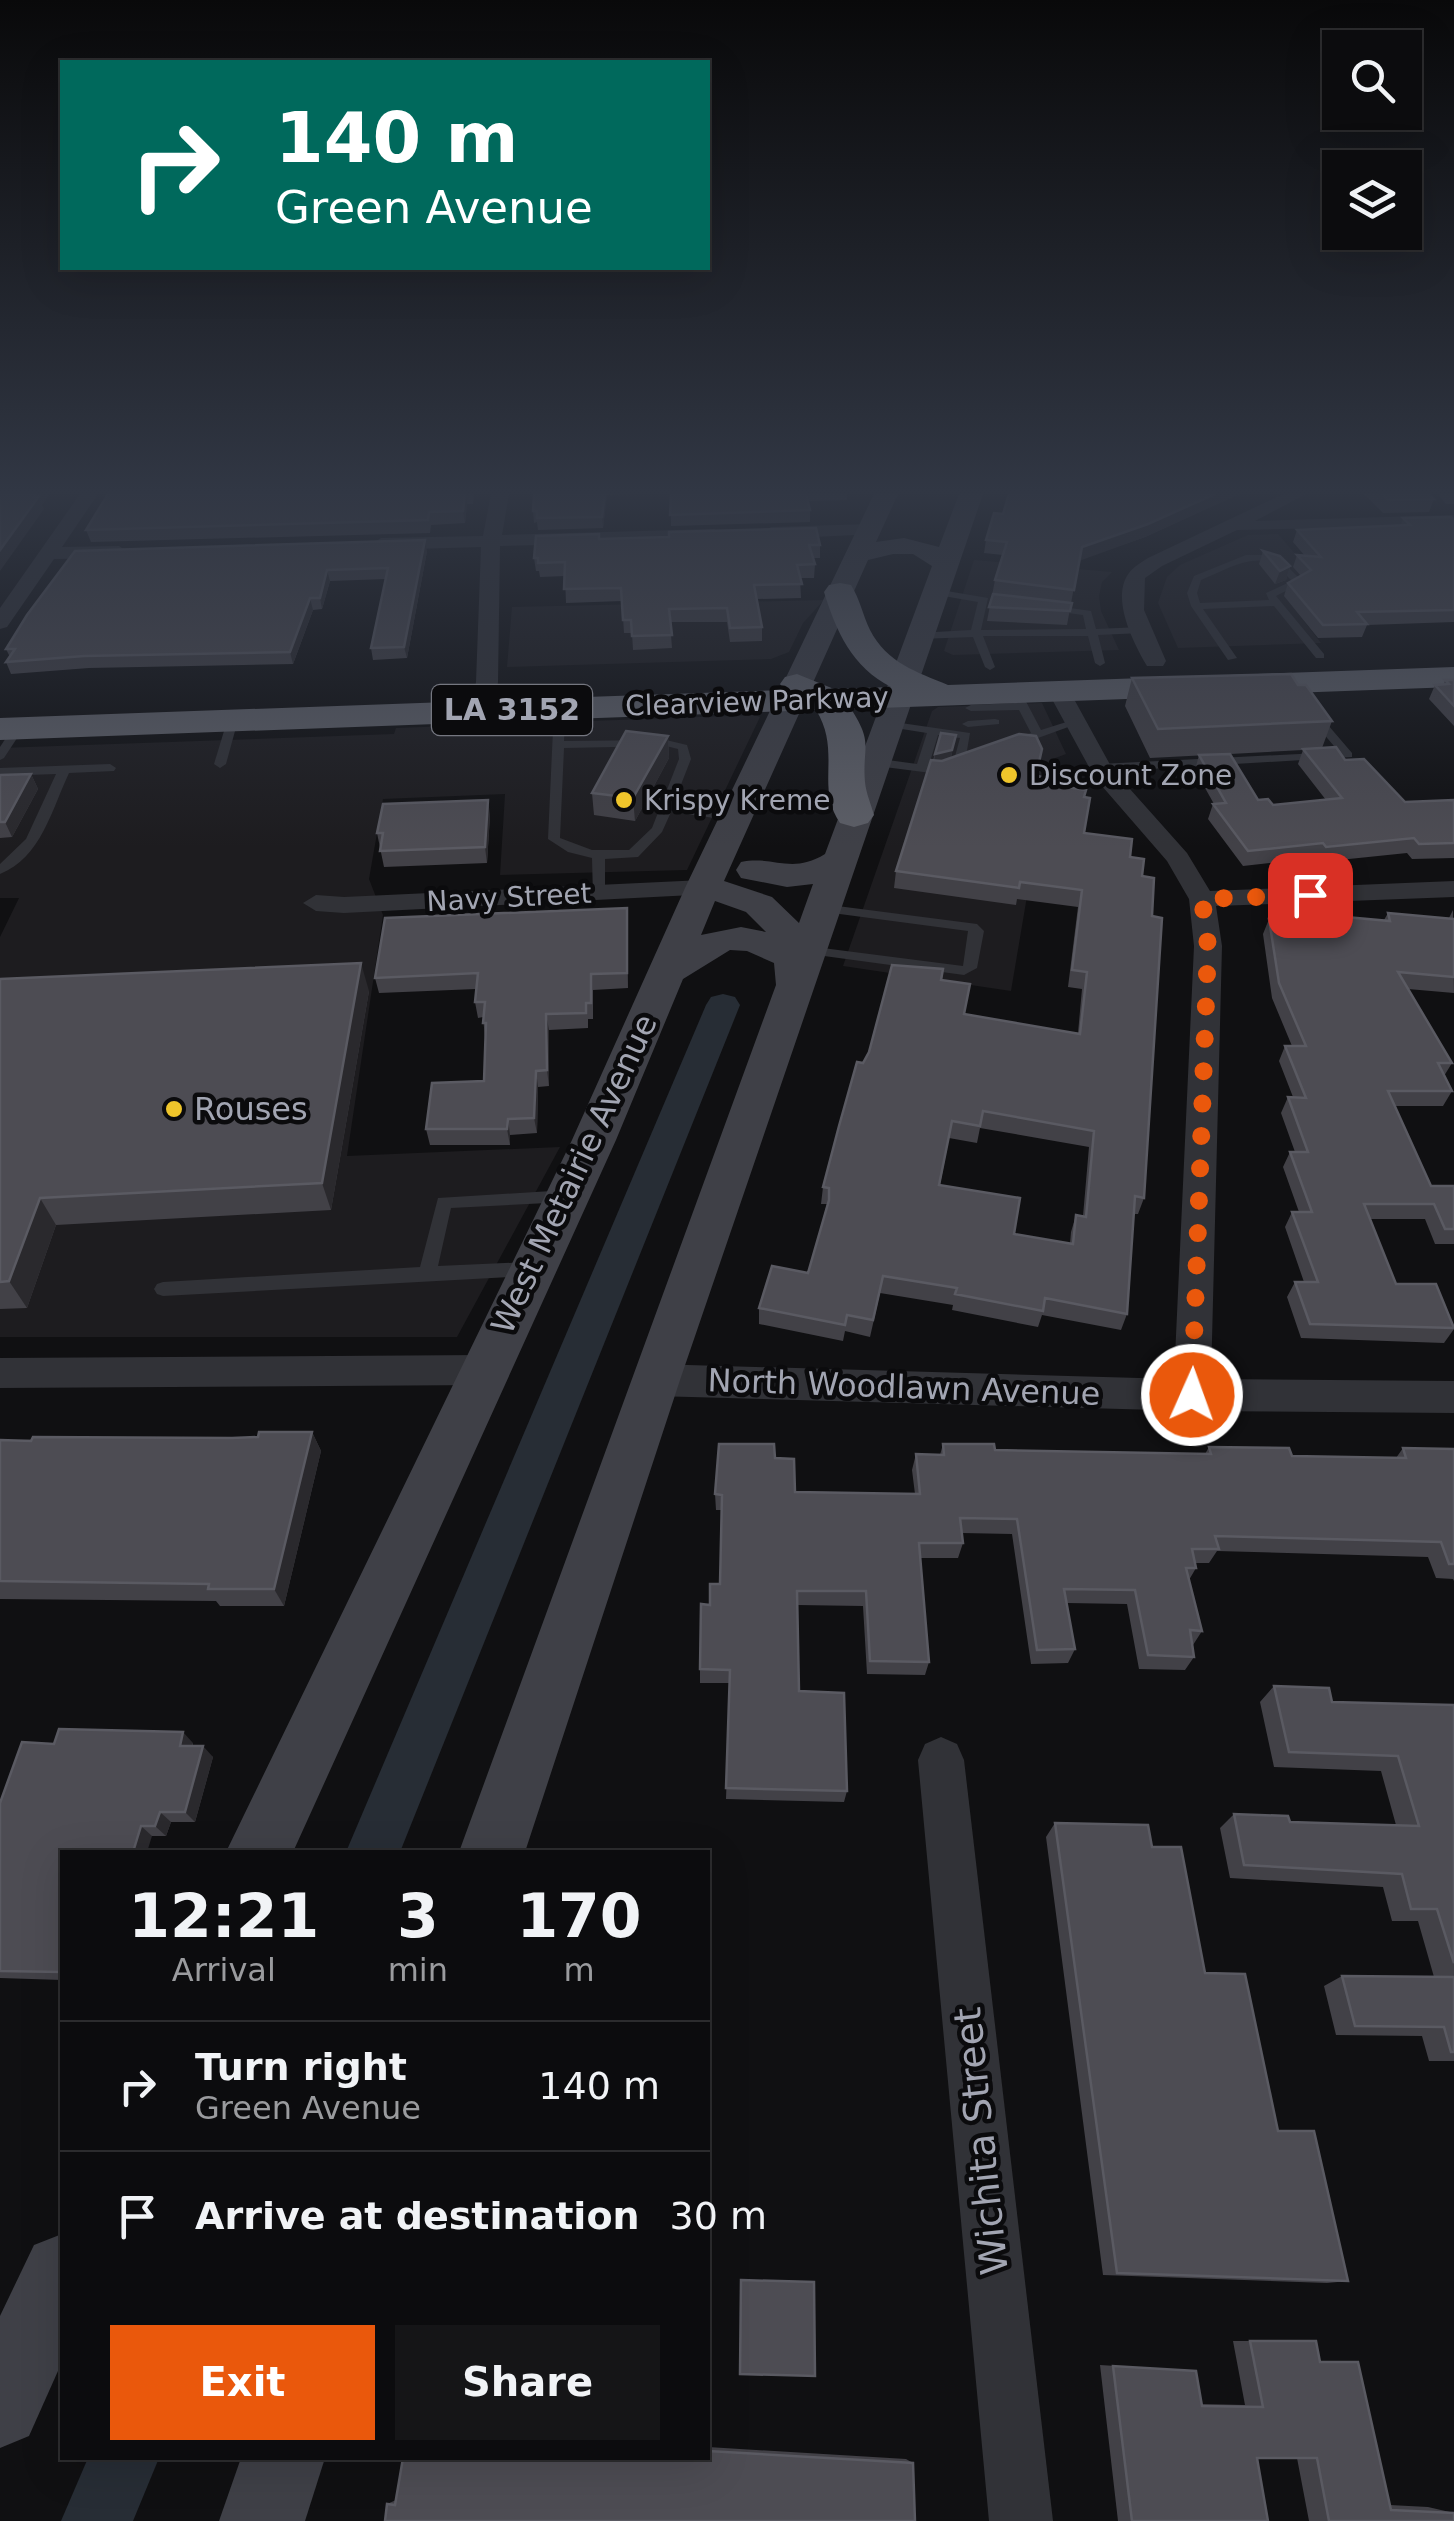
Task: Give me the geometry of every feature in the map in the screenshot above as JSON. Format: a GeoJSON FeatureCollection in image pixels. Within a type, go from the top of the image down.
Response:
{"type":"FeatureCollection","features":[{"type":"Feature","properties":{"kind":"highway"},"geometry":{"type":"LineString","coordinates":[[846,612],[862,649],[897,705]]}},
{"type":"Feature","properties":{"kind":"highway","name":"Clearview Parkway"},"geometry":{"type":"LineString","coordinates":[[971,704],[1095,649],[1295,694],[1454,677]]}},
{"type":"Feature","properties":{"kind":"highway"},"geometry":{"type":"LineString","coordinates":[[1243,658],[1454,652]]}},
{"type":"Feature","properties":{"kind":"highway"},"geometry":{"type":"LineString","coordinates":[[1148,660],[1160,675],[1244,672],[1254,666],[1243,658]]}},
{"type":"Feature","properties":{"kind":"highway","name":"Clearview Parkway"},"geometry":{"type":"LineString","coordinates":[[0,696],[237,705],[484,696],[736,674],[897,705],[971,704],[1022,710],[1058,690],[1148,660]]}},
{"type":"Feature","properties":{"kind":"highway","name":"Clearview Parkway"},"geometry":{"type":"LineString","coordinates":[[484,696],[560,708],[804,688]]}},
{"type":"Feature","properties":{"kind":"highway"},"geometry":{"type":"LineString","coordinates":[[804,688],[846,730],[850,752],[846,781],[854,815]]}},
{"type":"Feature","properties":{"kind":"highway","name":"Clearview Parkway"},"geometry":{"type":"LineString","coordinates":[[6,738],[237,705]]}},
{"type":"Feature","properties":{"kind":"main road","name":"West Metairie Avenue"},"geometry":{"type":"LineString","coordinates":[[259,1850],[567,1196],[702,888],[804,688],[833,612]]}},
{"type":"Feature","properties":{"kind":"main road"},"geometry":{"type":"LineString","coordinates":[[493,1850],[804,951],[897,705],[927,612]]}},
{"type":"Feature","properties":{"kind":"main road"},"geometry":{"type":"LineString","coordinates":[[736,817],[735,837],[745,861],[780,892],[804,951]]}},
{"type":"Feature","properties":{"kind":"main road"},"geometry":{"type":"LineString","coordinates":[[754,870],[782,878],[804,878],[838,861]]}},
{"type":"Feature","properties":{"kind":"main road"},"geometry":{"type":"LineString","coordinates":[[702,888],[746,896],[775,914],[804,951]]}},
{"type":"Feature","properties":{"kind":"main road"},"geometry":{"type":"LineString","coordinates":[[666,974],[700,948],[725,937],[804,951]]}},
{"type":"Feature","properties":{"kind":"main road"},"geometry":{"type":"LineString","coordinates":[[0,2407],[60,2277]]}},
{"type":"Feature","properties":{"kind":"main road"},"geometry":{"type":"LineString","coordinates":[[262,2521],[283,2460]]}},
{"type":"Feature","properties":{"kind":"street"},"geometry":{"type":"LineString","coordinates":[[484,696],[486,612]]}},
{"type":"Feature","properties":{"kind":"street"},"geometry":{"type":"LineString","coordinates":[[1135,612],[1148,660]]}},
{"type":"Feature","properties":{"kind":"street"},"geometry":{"type":"LineString","coordinates":[[1058,690],[1100,768],[1178,858],[1202,899],[1208,946],[1192,1395]]}},
{"type":"Feature","properties":{"kind":"street","name":"Navy Street"},"geometry":{"type":"LineString","coordinates":[[316,903],[344,905],[702,888]]}},
{"type":"Feature","properties":{"kind":"street"},"geometry":{"type":"LineString","coordinates":[[1202,899],[1454,890]]}},
{"type":"Feature","properties":{"kind":"street"},"geometry":{"type":"LineString","coordinates":[[0,1373],[484,1370]]}},
{"type":"Feature","properties":{"kind":"street","name":"North Woodlawn Avenue"},"geometry":{"type":"LineString","coordinates":[[654,1380],[1454,1398]]}},
{"type":"Feature","properties":{"kind":"street","name":"Wichita Street"},"geometry":{"type":"LineString","coordinates":[[941,1760],[1021,2521]]}},
{"type":"Feature","properties":{"kind":"lane"},"geometry":{"type":"LineString","coordinates":[[959,762],[971,704],[981,612]]}},
{"type":"Feature","properties":{"kind":"lane"},"geometry":{"type":"LineString","coordinates":[[918,636],[976,631],[1095,649],[1088,613],[1078,612]]}},
{"type":"Feature","properties":{"kind":"lane"},"geometry":{"type":"LineString","coordinates":[[1201,612],[1243,658]]}},
{"type":"Feature","properties":{"kind":"lane"},"geometry":{"type":"LineString","coordinates":[[1283,612],[1320,656]]}},
{"type":"Feature","properties":{"kind":"lane"},"geometry":{"type":"LineString","coordinates":[[1100,768],[1348,755],[1295,694]]}},
{"type":"Feature","properties":{"kind":"lane"},"geometry":{"type":"LineString","coordinates":[[897,705],[971,704],[995,722]]}},
{"type":"Feature","properties":{"kind":"lane"},"geometry":{"type":"LineString","coordinates":[[220,764],[237,705]]}},
{"type":"Feature","properties":{"kind":"lane"},"geometry":{"type":"LineString","coordinates":[[897,705],[922,768]]}},
{"type":"Feature","properties":{"kind":"lane"},"geometry":{"type":"LineString","coordinates":[[897,705],[922,768]]}},
{"type":"Feature","properties":{"kind":"lane"},"geometry":{"type":"LineString","coordinates":[[557,745],[666,743],[682,747],[684,759],[658,829],[633,854],[599,856],[571,851],[554,839],[557,745],[560,708]]}},
{"type":"Feature","properties":{"kind":"lane"},"geometry":{"type":"LineString","coordinates":[[1022,710],[1038,734]]}},
{"type":"Feature","properties":{"kind":"lane"},"geometry":{"type":"LineString","coordinates":[[991,751],[1076,722]]}},
{"type":"Feature","properties":{"kind":"lane"},"geometry":{"type":"LineString","coordinates":[[922,768],[939,770],[975,756]]}},
{"type":"Feature","properties":{"kind":"lane"},"geometry":{"type":"LineString","coordinates":[[0,772],[110,768]]}},
{"type":"Feature","properties":{"kind":"lane"},"geometry":{"type":"LineString","coordinates":[[0,870],[14,864],[28,847],[64,770]]}},
{"type":"Feature","properties":{"kind":"lane"},"geometry":{"type":"LineString","coordinates":[[666,808],[736,817]]}},
{"type":"Feature","properties":{"kind":"lane"},"geometry":{"type":"LineString","coordinates":[[598,893],[599,856]]}},
{"type":"Feature","properties":{"kind":"lane"},"geometry":{"type":"LineString","coordinates":[[972,927],[977,931],[970,968],[964,970],[804,951],[972,927]]}},
{"type":"Feature","properties":{"kind":"lane"},"geometry":{"type":"LineString","coordinates":[[427,1273],[444,1202],[567,1196]]}},
{"type":"Feature","properties":{"kind":"lane"},"geometry":{"type":"LineString","coordinates":[[163,1290],[532,1269]]}},
{"type":"Feature","properties":{"kind":"shaded area"},"geometry":{"type":"Polygon","coordinates":[[[512,612],[813,612],[803,623],[789,652],[771,659],[507,667],[512,612]]]}},
{"type":"Feature","properties":{"kind":"shaded area"},"geometry":{"type":"Polygon","coordinates":[[[957,612],[1101,612],[1119,650],[953,655],[944,651],[957,612]]]}},
{"type":"Feature","properties":{"kind":"shaded area"},"geometry":{"type":"Polygon","coordinates":[[[1162,612],[1297,612],[1321,643],[1178,648],[1162,612]]]}},
{"type":"Feature","properties":{"kind":"shaded area"},"geometry":{"type":"Polygon","coordinates":[[[1042,703],[1066,754],[1050,760],[1011,991],[843,966],[932,711],[938,707],[1042,703]]]}},
{"type":"Feature","properties":{"kind":"shaded area"},"geometry":{"type":"Polygon","coordinates":[[[760,717],[687,870],[500,875],[505,794],[383,799],[369,879],[383,915],[347,1156],[560,1147],[457,1337],[0,1337],[0,937],[19,898],[0,898],[0,748],[394,734],[396,728],[760,717]]]}},
{"type":"Feature","properties":{"kind":"building"},"geometry":{"type":"Polygon","coordinates":[[[30,612],[305,612],[290,652],[84,656],[6,662],[15,649],[6,649],[30,612]]]}},
{"type":"Feature","properties":{"kind":"building"},"geometry":{"type":"Polygon","coordinates":[[[379,612],[411,612],[404,647],[371,648],[379,612]]]}},
{"type":"Feature","properties":{"kind":"building"},"geometry":{"type":"Polygon","coordinates":[[[622,612],[669,612],[672,635],[632,636],[631,620],[623,620],[622,612]]]}},
{"type":"Feature","properties":{"kind":"building"},"geometry":{"type":"Polygon","coordinates":[[[728,612],[759,612],[762,627],[730,628],[728,612]]]}},
{"type":"Feature","properties":{"kind":"building"},"geometry":{"type":"Polygon","coordinates":[[[1312,612],[1374,612],[1357,612],[1367,624],[1323,625],[1312,612]]]}},
{"type":"Feature","properties":{"kind":"building"},"geometry":{"type":"Polygon","coordinates":[[[1291,674],[1298,685],[1306,685],[1332,721],[1158,729],[1132,678],[1291,674]]]}},
{"type":"Feature","properties":{"kind":"building"},"geometry":{"type":"Polygon","coordinates":[[[1445,680],[1454,680],[1454,706],[1435,685],[1449,684],[1445,680]]]}},
{"type":"Feature","properties":{"kind":"building"},"geometry":{"type":"Polygon","coordinates":[[[626,731],[668,736],[633,798],[592,793],[626,731]]]}},
{"type":"Feature","properties":{"kind":"building"},"geometry":{"type":"Polygon","coordinates":[[[941,733],[956,735],[952,750],[935,754],[941,733]]]}},
{"type":"Feature","properties":{"kind":"building"},"geometry":{"type":"Polygon","coordinates":[[[1019,734],[1036,736],[1042,749],[1036,776],[1060,779],[1059,786],[1086,790],[1084,797],[1090,798],[1084,833],[1132,839],[1130,857],[1144,859],[1142,876],[1154,878],[1152,916],[1162,918],[1144,1198],[1135,1196],[1127,1314],[1045,1298],[1043,1311],[955,1294],[957,1288],[883,1276],[873,1320],[847,1315],[845,1325],[759,1308],[772,1266],[808,1273],[829,1200],[829,1188],[823,1187],[839,1126],[857,1062],[863,1063],[869,1052],[892,965],[943,969],[941,980],[970,984],[964,1014],[1080,1034],[1087,972],[1072,970],[1082,890],[1020,882],[1019,888],[896,871],[931,760],[942,761],[1019,734]],[[983,1111],[980,1126],[952,1121],[939,1185],[1020,1198],[1014,1234],[1073,1244],[1076,1215],[1086,1217],[1094,1131],[983,1111]]]}},
{"type":"Feature","properties":{"kind":"building"},"geometry":{"type":"Polygon","coordinates":[[[1336,747],[1345,760],[1364,759],[1405,802],[1454,800],[1454,843],[1419,844],[1414,838],[1248,851],[1213,804],[1226,803],[1199,755],[1230,754],[1258,800],[1268,799],[1273,805],[1342,798],[1303,749],[1336,747]]]}},
{"type":"Feature","properties":{"kind":"building"},"geometry":{"type":"Polygon","coordinates":[[[31,774],[5,822],[0,822],[0,775],[31,774]]]}},
{"type":"Feature","properties":{"kind":"building"},"geometry":{"type":"Polygon","coordinates":[[[488,800],[485,847],[380,851],[383,833],[377,833],[383,804],[488,800]]]}},
{"type":"Feature","properties":{"kind":"building"},"geometry":{"type":"Polygon","coordinates":[[[627,908],[627,973],[591,974],[591,1003],[586,1003],[586,1013],[546,1014],[547,1070],[536,1071],[534,1118],[508,1119],[507,1129],[426,1129],[432,1083],[484,1081],[485,1002],[475,1002],[478,973],[375,978],[385,918],[627,908]]]}},
{"type":"Feature","properties":{"kind":"building"},"geometry":{"type":"Polygon","coordinates":[[[1388,913],[1454,919],[1454,977],[1398,972],[1452,1063],[1438,1063],[1452,1091],[1388,1091],[1431,1186],[1454,1186],[1454,1229],[1445,1229],[1434,1204],[1364,1204],[1396,1284],[1436,1284],[1454,1328],[1310,1324],[1295,1282],[1318,1282],[1292,1212],[1312,1212],[1290,1152],[1308,1152],[1288,1097],[1306,1098],[1285,1046],[1306,1046],[1279,983],[1269,919],[1325,922],[1323,915],[1390,921],[1388,913]]]}},
{"type":"Feature","properties":{"kind":"building","name":"Rouses"},"geometry":{"type":"Polygon","coordinates":[[[361,963],[322,1183],[40,1198],[9,1281],[0,1282],[0,979],[361,963]]]}},
{"type":"Feature","properties":{"kind":"building"},"geometry":{"type":"Polygon","coordinates":[[[259,1432],[312,1432],[274,1589],[208,1589],[209,1584],[0,1581],[0,1440],[232,1438],[258,1437],[259,1432]]]}},
{"type":"Feature","properties":{"kind":"building"},"geometry":{"type":"Polygon","coordinates":[[[719,1444],[774,1444],[775,1458],[794,1459],[795,1492],[920,1494],[916,1454],[944,1455],[943,1444],[994,1444],[995,1450],[1211,1454],[1209,1447],[1289,1448],[1292,1456],[1406,1458],[1403,1448],[1454,1449],[1454,1564],[1449,1564],[1441,1542],[1215,1536],[1219,1549],[1192,1549],[1196,1568],[1186,1568],[1202,1631],[1190,1630],[1194,1657],[1148,1655],[1135,1590],[1064,1589],[1075,1649],[1037,1650],[1017,1519],[960,1518],[963,1543],[919,1543],[929,1662],[870,1661],[866,1591],[797,1591],[799,1691],[844,1693],[847,1791],[726,1788],[730,1670],[700,1669],[701,1604],[710,1605],[710,1584],[720,1584],[722,1495],[715,1494],[719,1444]]]}},
{"type":"Feature","properties":{"kind":"building"},"geometry":{"type":"Polygon","coordinates":[[[1274,1686],[1329,1688],[1332,1702],[1454,1705],[1454,1963],[1437,1909],[1411,1909],[1402,1874],[1244,1865],[1234,1814],[1288,1816],[1290,1822],[1419,1826],[1398,1756],[1289,1752],[1274,1686]]]}},
{"type":"Feature","properties":{"kind":"building"},"geometry":{"type":"Polygon","coordinates":[[[59,1729],[183,1732],[180,1746],[203,1746],[185,1812],[160,1812],[155,1826],[141,1826],[134,1850],[60,1850],[60,1972],[0,1971],[0,1803],[22,1742],[54,1744],[59,1729]]]}},
{"type":"Feature","properties":{"kind":"building"},"geometry":{"type":"Polygon","coordinates":[[[1055,1823],[1148,1825],[1152,1847],[1181,1847],[1205,1973],[1245,1974],[1278,2131],[1314,2131],[1348,2281],[1117,2273],[1055,1823]]]}},
{"type":"Feature","properties":{"kind":"building"},"geometry":{"type":"Polygon","coordinates":[[[1342,1976],[1454,1977],[1454,2052],[1444,2027],[1355,2026],[1342,1976]]]}},
{"type":"Feature","properties":{"kind":"building"},"geometry":{"type":"Polygon","coordinates":[[[741,2280],[814,2282],[815,2376],[740,2374],[741,2280]]]}},
{"type":"Feature","properties":{"kind":"building"},"geometry":{"type":"Polygon","coordinates":[[[1250,2341],[1316,2341],[1320,2362],[1358,2362],[1391,2510],[1454,2513],[1454,2521],[1329,2521],[1317,2458],[1257,2458],[1268,2521],[1132,2521],[1113,2366],[1196,2371],[1202,2406],[1263,2407],[1250,2341]]]}},
{"type":"Feature","properties":{"kind":"building"},"geometry":{"type":"Polygon","coordinates":[[[710,2451],[913,2463],[915,2521],[385,2521],[387,2504],[395,2505],[403,2460],[710,2460],[710,2451]]]}},
{"type":"Feature","properties":{"kind":"waterway"},"geometry":{"type":"LineString","coordinates":[[374,1850],[723,1005]]}},
{"type":"Feature","properties":{"kind":"waterway"},"geometry":{"type":"LineString","coordinates":[[97,2521],[123,2460]]}},
{"type":"Feature","properties":{"kind":"place","name":"Discount Zone"},"geometry":{"type":"Point","coordinates":[1009,775]}},
{"type":"Feature","properties":{"kind":"place","name":"Krispy Kreme"},"geometry":{"type":"Point","coordinates":[624,800]}},
{"type":"Feature","properties":{"kind":"place","name":"Rouses"},"geometry":{"type":"Point","coordinates":[174,1109]}},
{"type":"Feature","properties":{"kind":"route"},"geometry":{"type":"LineString","coordinates":[[1192,1395],[1208,946],[1202,899],[1310,895]]}}]}
